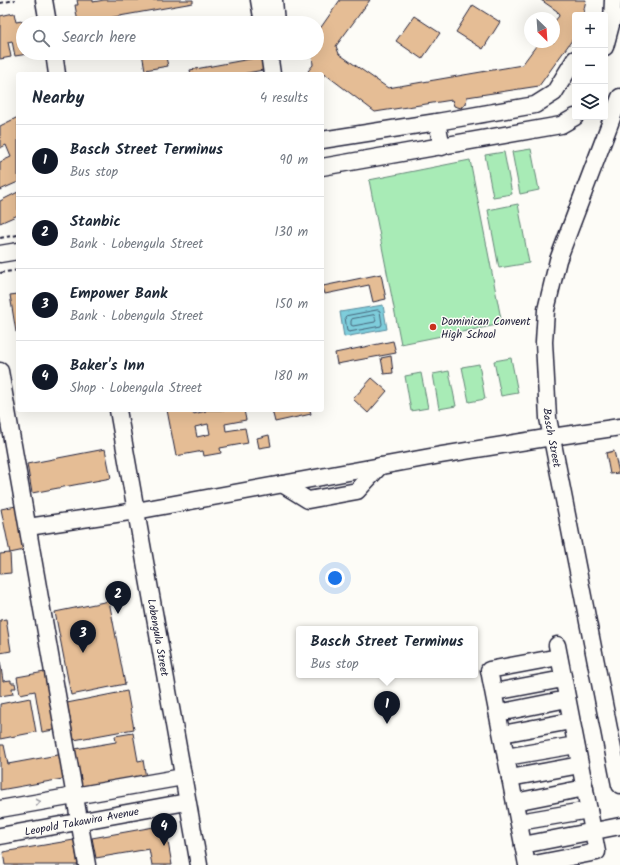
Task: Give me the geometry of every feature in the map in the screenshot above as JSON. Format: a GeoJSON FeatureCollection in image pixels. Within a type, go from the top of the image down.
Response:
{"type":"FeatureCollection","features":[{"type":"Feature","properties":{"kind":"street"},"geometry":{"type":"LineString","coordinates":[[44,0],[47,16]]}},
{"type":"Feature","properties":{"kind":"street"},"geometry":{"type":"LineString","coordinates":[[259,0],[262,16]]}},
{"type":"Feature","properties":{"kind":"street"},"geometry":{"type":"LineString","coordinates":[[274,0],[275,16]]}},
{"type":"Feature","properties":{"kind":"street"},"geometry":{"type":"LineString","coordinates":[[608,36],[612,21],[613,0]]}},
{"type":"Feature","properties":{"kind":"street"},"geometry":{"type":"LineString","coordinates":[[55,60],[57,72]]}},
{"type":"Feature","properties":{"kind":"street"},"geometry":{"type":"LineString","coordinates":[[270,60],[272,72]]}},
{"type":"Feature","properties":{"kind":"street"},"geometry":{"type":"LineString","coordinates":[[278,60],[280,72]]}},
{"type":"Feature","properties":{"kind":"street"},"geometry":{"type":"LineString","coordinates":[[324,140],[535,105],[554,93],[572,64]]}},
{"type":"Feature","properties":{"kind":"street","name":"Basch Street"},"geometry":{"type":"LineString","coordinates":[[620,98],[558,260],[546,310],[544,342],[548,418],[620,785]]}},
{"type":"Feature","properties":{"kind":"street"},"geometry":{"type":"LineString","coordinates":[[324,167],[561,125],[572,120]]}},
{"type":"Feature","properties":{"kind":"street"},"geometry":{"type":"LineString","coordinates":[[437,122],[442,147]]}},
{"type":"Feature","properties":{"kind":"street"},"geometry":{"type":"LineString","coordinates":[[0,254],[16,251]]}},
{"type":"Feature","properties":{"kind":"street"},"geometry":{"type":"LineString","coordinates":[[0,371],[87,865]]}},
{"type":"Feature","properties":{"kind":"street","name":"Lobengula Street"},"geometry":{"type":"LineString","coordinates":[[118,412],[198,865]]}},
{"type":"Feature","properties":{"kind":"street"},"geometry":{"type":"LineString","coordinates":[[28,527],[136,511],[380,466],[620,427]]}},
{"type":"Feature","properties":{"kind":"street"},"geometry":{"type":"LineString","coordinates":[[558,651],[564,679],[597,852],[528,865],[490,670],[558,651]]}},
{"type":"Feature","properties":{"kind":"street"},"geometry":{"type":"LineString","coordinates":[[494,692],[564,679]]}},
{"type":"Feature","properties":{"kind":"street"},"geometry":{"type":"LineString","coordinates":[[498,713],[567,699]]}},
{"type":"Feature","properties":{"kind":"street"},"geometry":{"type":"LineString","coordinates":[[502,734],[572,720]]}},
{"type":"Feature","properties":{"kind":"street"},"geometry":{"type":"LineString","coordinates":[[506,757],[576,745]]}},
{"type":"Feature","properties":{"kind":"street"},"geometry":{"type":"LineString","coordinates":[[510,778],[580,765]]}},
{"type":"Feature","properties":{"kind":"street"},"geometry":{"type":"LineString","coordinates":[[0,809],[183,777]]}},
{"type":"Feature","properties":{"kind":"street"},"geometry":{"type":"LineString","coordinates":[[515,802],[585,788]]}},
{"type":"Feature","properties":{"kind":"street","name":"Leopold Takawira Avenue"},"geometry":{"type":"LineString","coordinates":[[0,836],[187,802]]}},
{"type":"Feature","properties":{"kind":"street"},"geometry":{"type":"LineString","coordinates":[[519,822],[589,810]]}},
{"type":"Feature","properties":{"kind":"street"},"geometry":{"type":"LineString","coordinates":[[523,845],[620,826]]}},
{"type":"Feature","properties":{"kind":"path"},"geometry":{"type":"LineString","coordinates":[[0,3],[15,0]]}},
{"type":"Feature","properties":{"kind":"path"},"geometry":{"type":"LineString","coordinates":[[0,238],[16,235]]}},
{"type":"Feature","properties":{"kind":"path"},"geometry":{"type":"LineString","coordinates":[[0,273],[16,270]]}},
{"type":"Feature","properties":{"kind":"green space"},"geometry":{"type":"Polygon","coordinates":[[[531,149],[539,190],[520,194],[512,152],[531,149]]]}},
{"type":"Feature","properties":{"kind":"green space"},"geometry":{"type":"Polygon","coordinates":[[[504,152],[512,194],[493,197],[485,155],[504,152]]]}},
{"type":"Feature","properties":{"kind":"green space"},"geometry":{"type":"Polygon","coordinates":[[[470,160],[502,324],[401,344],[369,180],[470,160]]]}},
{"type":"Feature","properties":{"kind":"green space"},"geometry":{"type":"Polygon","coordinates":[[[518,204],[529,263],[499,268],[488,210],[518,204]]]}},
{"type":"Feature","properties":{"kind":"green space"},"geometry":{"type":"Polygon","coordinates":[[[511,358],[518,393],[501,396],[494,361],[511,358]]]}},
{"type":"Feature","properties":{"kind":"green space"},"geometry":{"type":"Polygon","coordinates":[[[479,364],[485,399],[469,402],[462,367],[479,364]]]}},
{"type":"Feature","properties":{"kind":"green space"},"geometry":{"type":"Polygon","coordinates":[[[449,371],[456,406],[439,409],[433,374],[449,371]]]}},
{"type":"Feature","properties":{"kind":"green space"},"geometry":{"type":"Polygon","coordinates":[[[421,373],[428,408],[411,411],[405,376],[421,373]]]}},
{"type":"Feature","properties":{"kind":"water"},"geometry":{"type":"Polygon","coordinates":[[[383,305],[387,329],[344,337],[340,312],[383,305]]]}},
{"type":"Feature","properties":{"kind":"building"},"geometry":{"type":"Polygon","coordinates":[[[77,0],[93,0],[93,2],[104,0],[193,0],[193,3],[120,16],[77,16],[75,5],[78,5],[77,0]]]}},
{"type":"Feature","properties":{"kind":"building"},"geometry":{"type":"Polygon","coordinates":[[[340,0],[370,0],[336,46],[339,54],[388,88],[522,65],[535,48],[560,48],[560,12],[557,12],[541,0],[586,0],[584,12],[572,12],[572,40],[539,86],[467,97],[466,104],[461,108],[454,106],[452,100],[375,112],[325,74],[324,75],[324,72],[308,71],[313,65],[313,60],[324,60],[324,23],[340,0]]]}},
{"type":"Feature","properties":{"kind":"building"},"geometry":{"type":"Polygon","coordinates":[[[473,5],[500,22],[483,49],[456,32],[473,5]]]}},
{"type":"Feature","properties":{"kind":"building"},"geometry":{"type":"Polygon","coordinates":[[[14,13],[16,22],[16,56],[12,41],[8,42],[11,57],[0,59],[0,16],[14,13]]]}},
{"type":"Feature","properties":{"kind":"building"},"geometry":{"type":"Polygon","coordinates":[[[414,16],[440,33],[422,59],[396,41],[414,16]]]}},
{"type":"Feature","properties":{"kind":"building"},"geometry":{"type":"Polygon","coordinates":[[[143,60],[167,60],[168,66],[145,70],[143,60]]]}},
{"type":"Feature","properties":{"kind":"building"},"geometry":{"type":"Polygon","coordinates":[[[245,60],[261,60],[263,70],[252,72],[190,72],[190,70],[245,60]]]}},
{"type":"Feature","properties":{"kind":"building"},"geometry":{"type":"Polygon","coordinates":[[[16,118],[16,183],[0,190],[0,162],[11,157],[6,145],[0,148],[0,126],[16,118]]]}},
{"type":"Feature","properties":{"kind":"building"},"geometry":{"type":"Polygon","coordinates":[[[16,193],[16,216],[0,223],[0,201],[16,193]]]}},
{"type":"Feature","properties":{"kind":"building"},"geometry":{"type":"Polygon","coordinates":[[[381,274],[386,299],[373,302],[369,285],[325,294],[324,286],[381,274]]]}},
{"type":"Feature","properties":{"kind":"building"},"geometry":{"type":"Polygon","coordinates":[[[16,294],[16,332],[10,295],[16,294]]]}},
{"type":"Feature","properties":{"kind":"building"},"geometry":{"type":"Polygon","coordinates":[[[393,341],[396,353],[337,364],[335,353],[393,341]]]}},
{"type":"Feature","properties":{"kind":"building"},"geometry":{"type":"Polygon","coordinates":[[[391,356],[393,373],[384,374],[381,358],[391,356]]]}},
{"type":"Feature","properties":{"kind":"building"},"geometry":{"type":"Polygon","coordinates":[[[372,378],[387,391],[368,413],[353,399],[372,378]]]}},
{"type":"Feature","properties":{"kind":"building"},"geometry":{"type":"Polygon","coordinates":[[[167,412],[192,412],[193,414],[202,412],[244,412],[246,420],[225,424],[226,431],[245,428],[248,443],[220,448],[221,453],[204,456],[203,451],[176,456],[167,412]],[[208,424],[195,427],[197,437],[210,434],[208,424]]]}},
{"type":"Feature","properties":{"kind":"building"},"geometry":{"type":"Polygon","coordinates":[[[272,412],[310,412],[311,414],[275,422],[272,412]]]}},
{"type":"Feature","properties":{"kind":"building"},"geometry":{"type":"Polygon","coordinates":[[[269,435],[271,446],[259,448],[257,438],[269,435]]]}},
{"type":"Feature","properties":{"kind":"building"},"geometry":{"type":"Polygon","coordinates":[[[105,449],[111,478],[32,493],[27,464],[105,449]]]}},
{"type":"Feature","properties":{"kind":"building"},"geometry":{"type":"Polygon","coordinates":[[[614,451],[619,473],[610,474],[606,453],[614,451]]]}},
{"type":"Feature","properties":{"kind":"building"},"geometry":{"type":"Polygon","coordinates":[[[21,505],[29,549],[10,553],[1,509],[21,505]]]}},
{"type":"Feature","properties":{"kind":"building"},"geometry":{"type":"Polygon","coordinates":[[[10,553],[11,573],[0,574],[0,554],[10,553]]]}},
{"type":"Feature","properties":{"kind":"building"},"geometry":{"type":"Polygon","coordinates":[[[109,601],[125,684],[71,695],[55,612],[109,601]]]}},
{"type":"Feature","properties":{"kind":"building"},"geometry":{"type":"Polygon","coordinates":[[[6,619],[11,651],[0,653],[0,620],[6,619]]]}},
{"type":"Feature","properties":{"kind":"building"},"geometry":{"type":"Polygon","coordinates":[[[0,660],[3,681],[11,680],[11,683],[15,683],[16,688],[12,688],[13,694],[0,696],[0,660]]]}},
{"type":"Feature","properties":{"kind":"building"},"geometry":{"type":"Polygon","coordinates":[[[50,671],[60,729],[42,732],[35,691],[20,694],[17,677],[50,671]]]}},
{"type":"Feature","properties":{"kind":"building"},"geometry":{"type":"Polygon","coordinates":[[[127,691],[134,729],[74,740],[67,703],[127,691]]]}},
{"type":"Feature","properties":{"kind":"building"},"geometry":{"type":"Polygon","coordinates":[[[30,698],[36,732],[0,739],[0,704],[30,698]]]}},
{"type":"Feature","properties":{"kind":"building"},"geometry":{"type":"Polygon","coordinates":[[[133,733],[138,761],[143,760],[146,778],[81,788],[75,749],[116,742],[115,736],[133,733]]]}},
{"type":"Feature","properties":{"kind":"building"},"geometry":{"type":"Polygon","coordinates":[[[0,745],[4,745],[8,764],[63,754],[68,778],[0,790],[0,745]]]}},
{"type":"Feature","properties":{"kind":"building"},"geometry":{"type":"Polygon","coordinates":[[[165,825],[172,865],[152,865],[149,849],[96,858],[92,838],[165,825]]]}},
{"type":"Feature","properties":{"kind":"building"},"geometry":{"type":"Polygon","coordinates":[[[74,840],[78,865],[5,865],[3,852],[74,840]]]}},
{"type":"Feature","properties":{"kind":"place","name":"Dominican Convent High School"},"geometry":{"type":"Point","coordinates":[433,327]}},
{"type":"Feature","properties":{"kind":"place","name":"Stanbic"},"geometry":{"type":"Point","coordinates":[118,614]}},
{"type":"Feature","properties":{"kind":"place","name":"Empower Bank"},"geometry":{"type":"Point","coordinates":[83,653]}},
{"type":"Feature","properties":{"kind":"place","name":"Basch Street Terminus"},"geometry":{"type":"Point","coordinates":[387,724]}},
{"type":"Feature","properties":{"kind":"place","name":"Baker's Inn"},"geometry":{"type":"Point","coordinates":[164,846]}}]}
